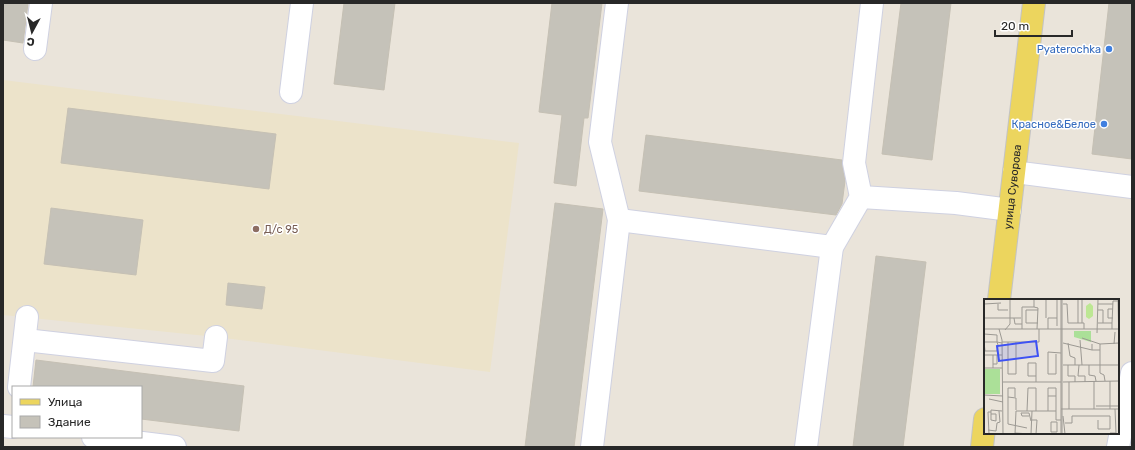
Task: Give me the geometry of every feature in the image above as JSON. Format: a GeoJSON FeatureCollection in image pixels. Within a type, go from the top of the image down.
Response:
{"type":"FeatureCollection","features":[{"type":"Feature","properties":{"kind":"main road","name":"улица Суворова"},"geometry":{"type":"LineString","coordinates":[[999,299],[1034,3]]}},
{"type":"Feature","properties":{"kind":"main road"},"geometry":{"type":"LineString","coordinates":[[982,447],[984,428]]}},
{"type":"Feature","properties":{"kind":"lane"},"geometry":{"type":"LineString","coordinates":[[35,49],[41,3]]}},
{"type":"Feature","properties":{"kind":"lane"},"geometry":{"type":"LineString","coordinates":[[291,92],[302,3]]}},
{"type":"Feature","properties":{"kind":"lane"},"geometry":{"type":"LineString","coordinates":[[592,447],[619,220],[600,142],[617,3]]}},
{"type":"Feature","properties":{"kind":"lane"},"geometry":{"type":"LineString","coordinates":[[806,447],[832,247],[861,197],[854,163],[872,3]]}},
{"type":"Feature","properties":{"kind":"lane"},"geometry":{"type":"LineString","coordinates":[[1014,172],[1132,187]]}},
{"type":"Feature","properties":{"kind":"lane"},"geometry":{"type":"LineString","coordinates":[[861,197],[956,203],[1010,210]]}},
{"type":"Feature","properties":{"kind":"lane"},"geometry":{"type":"LineString","coordinates":[[619,220],[832,247]]}},
{"type":"Feature","properties":{"kind":"lane"},"geometry":{"type":"LineString","coordinates":[[19,386],[27,317]]}},
{"type":"Feature","properties":{"kind":"lane"},"geometry":{"type":"LineString","coordinates":[[25,340],[213,362],[216,337]]}},
{"type":"Feature","properties":{"kind":"lane"},"geometry":{"type":"LineString","coordinates":[[1118,447],[1132,373]]}},
{"type":"Feature","properties":{"kind":"lane"},"geometry":{"type":"LineString","coordinates":[[101,438],[175,447]]}},
{"type":"Feature","properties":{"kind":"shaded area","name":"Д/с 95"},"geometry":{"type":"Polygon","coordinates":[[[3,80],[519,143],[490,372],[216,337],[3,315],[3,80]]]}},
{"type":"Feature","properties":{"kind":"building"},"geometry":{"type":"Polygon","coordinates":[[[3,3],[28,3],[23,43],[3,40],[3,3]]]}},
{"type":"Feature","properties":{"kind":"building"},"geometry":{"type":"Polygon","coordinates":[[[344,3],[395,3],[384,90],[334,84],[344,3]]]}},
{"type":"Feature","properties":{"kind":"building"},"geometry":{"type":"Polygon","coordinates":[[[552,3],[602,3],[588,118],[584,118],[576,186],[554,183],[562,115],[539,112],[552,3]]]}},
{"type":"Feature","properties":{"kind":"building"},"geometry":{"type":"Polygon","coordinates":[[[901,3],[951,3],[932,160],[882,154],[901,3]]]}},
{"type":"Feature","properties":{"kind":"building"},"geometry":{"type":"Polygon","coordinates":[[[1109,3],[1132,3],[1132,159],[1092,154],[1109,3]]]}},
{"type":"Feature","properties":{"kind":"building"},"geometry":{"type":"Polygon","coordinates":[[[68,108],[276,134],[269,189],[61,163],[68,108]]]}},
{"type":"Feature","properties":{"kind":"building"},"geometry":{"type":"Polygon","coordinates":[[[646,135],[842,160],[845,181],[842,204],[836,215],[639,191],[646,135]]]}},
{"type":"Feature","properties":{"kind":"building"},"geometry":{"type":"Polygon","coordinates":[[[555,203],[603,209],[574,447],[525,447],[555,203]]]}},
{"type":"Feature","properties":{"kind":"building"},"geometry":{"type":"Polygon","coordinates":[[[51,208],[143,220],[136,275],[44,264],[51,208]]]}},
{"type":"Feature","properties":{"kind":"building"},"geometry":{"type":"Polygon","coordinates":[[[876,256],[926,262],[903,447],[853,447],[876,256]]]}},
{"type":"Feature","properties":{"kind":"building"},"geometry":{"type":"Polygon","coordinates":[[[228,283],[265,287],[262,309],[226,305],[228,283]]]}},
{"type":"Feature","properties":{"kind":"building"},"geometry":{"type":"Polygon","coordinates":[[[36,360],[244,386],[239,431],[142,419],[142,386],[33,386],[36,360]]]}},
{"type":"Feature","properties":{"kind":"place","name":"Pyaterochka"},"geometry":{"type":"Point","coordinates":[1109,49]}},
{"type":"Feature","properties":{"kind":"place","name":"Красное&Белое"},"geometry":{"type":"Point","coordinates":[1104,124]}},
{"type":"Feature","properties":{"kind":"place","name":"Д/с 95"},"geometry":{"type":"Point","coordinates":[256,229]}}]}
